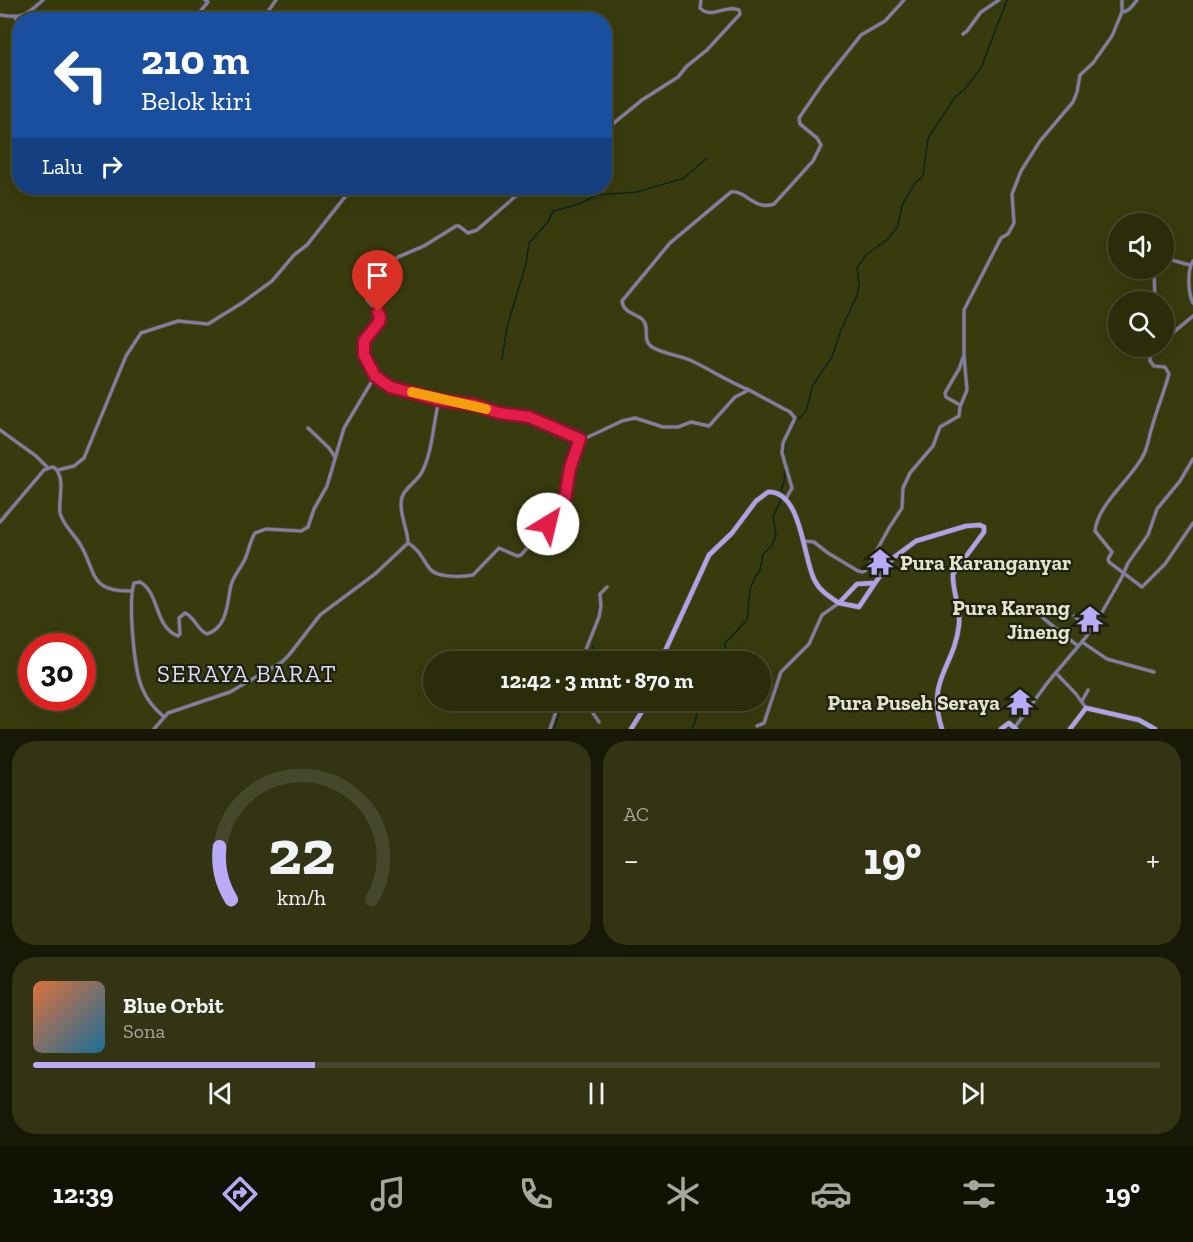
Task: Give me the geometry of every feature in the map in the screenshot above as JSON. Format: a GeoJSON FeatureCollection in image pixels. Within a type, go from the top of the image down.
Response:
{"type":"FeatureCollection","features":[{"type":"Feature","properties":{"kind":"street"},"geometry":{"type":"LineString","coordinates":[[30,12],[43,0]]}},
{"type":"Feature","properties":{"kind":"street"},"geometry":{"type":"LineString","coordinates":[[612,124],[642,100],[678,77],[687,66],[708,50],[740,14],[737,9],[731,8],[712,14],[707,13],[700,8],[701,0]]}},
{"type":"Feature","properties":{"kind":"street"},"geometry":{"type":"LineString","coordinates":[[785,500],[792,488],[782,453],[783,443],[795,418],[790,412],[691,361],[652,348],[645,337],[646,325],[642,319],[622,306],[622,302],[670,243],[730,192],[736,192],[761,206],[774,204],[813,161],[821,145],[818,138],[800,124],[799,118],[861,35],[885,21],[904,0]]}},
{"type":"Feature","properties":{"kind":"street"},"geometry":{"type":"LineString","coordinates":[[963,34],[967,32],[981,12],[999,0]]}},
{"type":"Feature","properties":{"kind":"street"},"geometry":{"type":"LineString","coordinates":[[804,541],[813,542],[858,571],[866,570],[902,508],[903,488],[910,473],[933,446],[940,427],[958,417],[960,405],[967,390],[963,312],[1001,238],[1008,234],[1014,223],[1012,194],[1019,174],[1040,141],[1073,102],[1080,75],[1095,61],[1112,36],[1122,12],[1122,0]]}},
{"type":"Feature","properties":{"kind":"street"},"geometry":{"type":"LineString","coordinates":[[1122,12],[1127,11],[1137,0]]}},
{"type":"Feature","properties":{"kind":"street"},"geometry":{"type":"LineString","coordinates":[[0,522],[38,476],[48,468],[54,467],[58,470],[74,466],[84,458],[126,356],[141,333],[178,321],[208,324],[252,296],[272,281],[294,255],[313,239],[347,195]]}},
{"type":"Feature","properties":{"kind":"street"},"geometry":{"type":"LineString","coordinates":[[517,195],[477,230],[468,233],[456,226],[423,246],[398,257],[376,280],[367,300],[378,312],[380,319],[366,337],[363,345],[367,363],[375,376],[394,390],[529,417],[580,439],[616,423],[635,418],[663,427],[678,427],[691,422],[709,426],[735,397],[749,390]]}},
{"type":"Feature","properties":{"kind":"street"},"geometry":{"type":"LineString","coordinates":[[1174,261],[1190,265]]}},
{"type":"Feature","properties":{"kind":"street"},"geometry":{"type":"LineString","coordinates":[[1193,261],[1190,265],[1190,294],[1193,303]]}},
{"type":"Feature","properties":{"kind":"street"},"geometry":{"type":"LineString","coordinates":[[1174,332],[1193,316]]}},
{"type":"Feature","properties":{"kind":"street"},"geometry":{"type":"LineString","coordinates":[[960,405],[946,397],[945,393],[964,355]]}},
{"type":"Feature","properties":{"kind":"street"},"geometry":{"type":"LineString","coordinates":[[1149,357],[1152,365],[1166,369],[1168,376],[1145,452],[1132,473],[1109,500],[1095,529],[1112,552],[1108,561],[1138,585],[1144,585],[1165,564],[1193,523]]}},
{"type":"Feature","properties":{"kind":"street"},"geometry":{"type":"LineString","coordinates":[[163,716],[150,702],[140,684],[131,620],[132,591],[136,582],[146,586],[162,622],[174,635],[180,634],[179,618],[185,613],[202,632],[207,634],[213,632],[225,615],[232,581],[245,560],[254,534],[266,529],[297,531],[306,529],[309,525],[314,509],[327,486],[344,428],[375,376]]}},
{"type":"Feature","properties":{"kind":"street"},"geometry":{"type":"LineString","coordinates":[[439,400],[431,447],[423,469],[402,498],[402,513],[408,543],[420,552],[431,571],[438,574],[471,576],[499,549],[517,556],[521,555],[562,508],[568,491],[572,462],[580,439]]}},
{"type":"Feature","properties":{"kind":"street"},"geometry":{"type":"LineString","coordinates":[[308,428],[329,448],[334,457]]}},
{"type":"Feature","properties":{"kind":"street"},"geometry":{"type":"LineString","coordinates":[[0,430],[36,456],[48,468]]}},
{"type":"Feature","properties":{"kind":"street"},"geometry":{"type":"LineString","coordinates":[[1001,729],[1009,723],[1016,728],[1048,682],[1082,642],[1124,574],[1128,562],[1148,535],[1159,507],[1180,481],[1193,459]]}},
{"type":"Feature","properties":{"kind":"street"},"geometry":{"type":"LineString","coordinates":[[58,470],[62,516],[85,552],[94,578],[106,587],[118,591],[132,591]]}},
{"type":"Feature","properties":{"kind":"street"},"geometry":{"type":"LineString","coordinates":[[665,651],[709,555],[732,533],[762,495],[770,491],[781,495],[789,504],[804,541],[811,573],[816,583],[839,603],[859,607],[893,558],[916,541],[966,526],[980,525],[984,527],[982,535],[953,574],[959,621],[955,642],[938,685],[937,701],[943,727]]}},
{"type":"Feature","properties":{"kind":"street"},"geometry":{"type":"LineString","coordinates":[[154,729],[163,716],[176,709],[230,692],[282,662],[320,615],[375,574],[408,543]]}},
{"type":"Feature","properties":{"kind":"street"},"geometry":{"type":"LineString","coordinates":[[758,726],[764,723],[781,672],[809,644],[822,615],[839,603],[857,584],[875,583]]}},
{"type":"Feature","properties":{"kind":"street"},"geometry":{"type":"LineString","coordinates":[[585,651],[601,606],[600,594],[607,587]]}},
{"type":"Feature","properties":{"kind":"street"},"geometry":{"type":"LineString","coordinates":[[1074,616],[1091,629]]}},
{"type":"Feature","properties":{"kind":"street"},"geometry":{"type":"LineString","coordinates":[[1043,618],[1078,646]]}},
{"type":"Feature","properties":{"kind":"street"},"geometry":{"type":"LineString","coordinates":[[1082,642],[1107,660],[1154,672]]}},
{"type":"Feature","properties":{"kind":"street"},"geometry":{"type":"LineString","coordinates":[[1056,673],[1086,708],[1139,720],[1155,729]]}},
{"type":"Feature","properties":{"kind":"street"},"geometry":{"type":"LineString","coordinates":[[1082,701],[1088,690]]}},
{"type":"Feature","properties":{"kind":"street"},"geometry":{"type":"LineString","coordinates":[[1070,729],[1086,708]]}},
{"type":"Feature","properties":{"kind":"street"},"geometry":{"type":"LineString","coordinates":[[550,729],[556,711]]}},
{"type":"Feature","properties":{"kind":"street"},"geometry":{"type":"LineString","coordinates":[[592,711],[599,722]]}},
{"type":"Feature","properties":{"kind":"street"},"geometry":{"type":"LineString","coordinates":[[631,729],[642,711]]}},
{"type":"Feature","properties":{"kind":"waterway"},"geometry":{"type":"LineString","coordinates":[[793,424],[806,411],[813,385],[832,357],[857,295],[859,285],[857,268],[866,255],[888,239],[898,226],[902,205],[915,183],[923,176],[928,138],[955,97],[964,90],[981,68],[1007,0]]}},
{"type":"Feature","properties":{"kind":"waterway"},"geometry":{"type":"LineString","coordinates":[[612,194],[637,192],[684,178],[707,158]]}},
{"type":"Feature","properties":{"kind":"waterway"},"geometry":{"type":"LineString","coordinates":[[502,359],[507,327],[526,264],[529,243],[548,222],[553,211],[579,204],[597,195]]}},
{"type":"Feature","properties":{"kind":"waterway"},"geometry":{"type":"LineString","coordinates":[[784,458],[785,442]]}},
{"type":"Feature","properties":{"kind":"waterway"},"geometry":{"type":"LineString","coordinates":[[780,493],[785,469]]}},
{"type":"Feature","properties":{"kind":"waterway"},"geometry":{"type":"LineString","coordinates":[[725,651],[725,643],[747,620],[750,590],[760,570],[763,554],[771,547],[776,535],[773,517],[780,498]]}},
{"type":"Feature","properties":{"kind":"waterway"},"geometry":{"type":"LineString","coordinates":[[592,651],[594,645]]}},
{"type":"Feature","properties":{"kind":"waterway"},"geometry":{"type":"LineString","coordinates":[[554,729],[560,711]]}},
{"type":"Feature","properties":{"kind":"waterway"},"geometry":{"type":"LineString","coordinates":[[691,729],[695,723],[697,711]]}},
{"type":"Feature","properties":{"kind":"slow traffic"},"geometry":{"type":"LineString","coordinates":[[412,392],[486,409]]}},
{"type":"Feature","properties":{"kind":"place","name":"Pura Karanganyar"},"geometry":{"type":"Point","coordinates":[880,562]}},
{"type":"Feature","properties":{"kind":"place","name":"Pura Karang Jineng"},"geometry":{"type":"Point","coordinates":[1090,619]}},
{"type":"Feature","properties":{"kind":"place","name":"Pura Puseh Seraya"},"geometry":{"type":"Point","coordinates":[1020,702]}},
{"type":"Feature","properties":{"kind":"district","name":"SERAYA BARAT"},"geometry":{"type":"Point","coordinates":[247,673]}},
{"type":"Feature","properties":{"kind":"route"},"geometry":{"type":"LineString","coordinates":[[378,312],[379,322],[364,341],[364,355],[375,376],[394,390],[475,405],[499,413],[529,417],[580,439],[573,455],[564,504],[548,524]]}}]}
